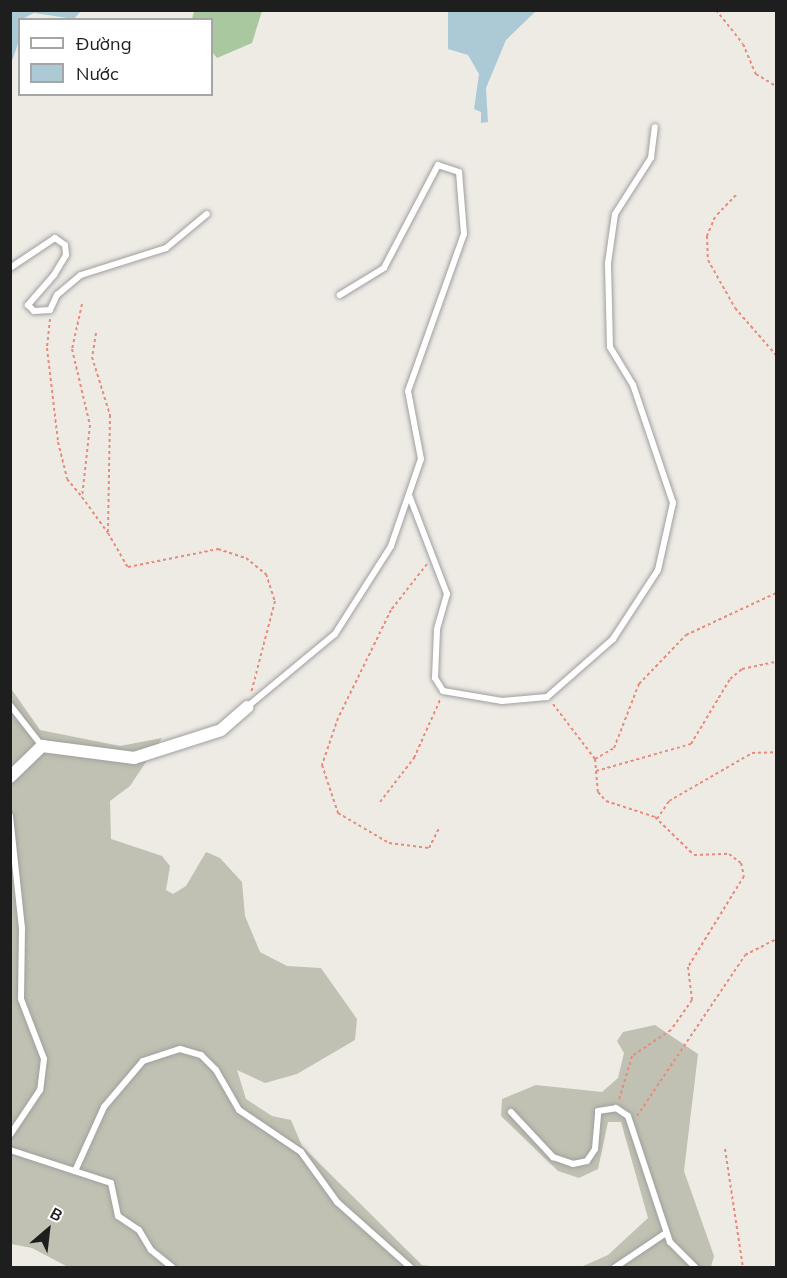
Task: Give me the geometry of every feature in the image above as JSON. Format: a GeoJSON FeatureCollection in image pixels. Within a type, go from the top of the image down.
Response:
{"type":"FeatureCollection","features":[{"type":"Feature","properties":{"kind":"street"},"geometry":{"type":"LineString","coordinates":[[10,777],[42,746],[134,758],[221,730],[247,707]]}},
{"type":"Feature","properties":{"kind":"lane"},"geometry":{"type":"LineString","coordinates":[[409,495],[447,594],[435,668],[443,691],[502,701],[547,697],[613,639],[658,570],[673,503],[633,385],[610,347],[608,263],[615,213],[651,158],[655,127]]}},
{"type":"Feature","properties":{"kind":"lane"},"geometry":{"type":"LineString","coordinates":[[247,707],[335,634],[392,546],[421,459],[408,391],[464,234],[459,172],[438,165],[384,268],[340,295]]}},
{"type":"Feature","properties":{"kind":"lane"},"geometry":{"type":"LineString","coordinates":[[10,268],[55,238],[65,245],[66,255],[54,275],[28,305],[34,311],[50,310],[57,295],[81,275],[166,248],[207,214]]}},
{"type":"Feature","properties":{"kind":"lane"},"geometry":{"type":"LineString","coordinates":[[10,705],[42,746]]}},
{"type":"Feature","properties":{"kind":"lane"},"geometry":{"type":"LineString","coordinates":[[10,816],[21,907],[21,999],[44,1059],[40,1090],[10,1135]]}},
{"type":"Feature","properties":{"kind":"lane"},"geometry":{"type":"LineString","coordinates":[[75,1171],[104,1107],[143,1061],[180,1049],[201,1055],[216,1070],[239,1110],[301,1152],[337,1202],[411,1268]]}},
{"type":"Feature","properties":{"kind":"lane"},"geometry":{"type":"LineString","coordinates":[[511,1112],[553,1157],[573,1164],[587,1161],[595,1149],[598,1111],[616,1108],[630,1126],[666,1233],[696,1268]]}},
{"type":"Feature","properties":{"kind":"lane"},"geometry":{"type":"LineString","coordinates":[[10,1150],[111,1183],[118,1216],[134,1225],[151,1250],[173,1268]]}},
{"type":"Feature","properties":{"kind":"lane"},"geometry":{"type":"LineString","coordinates":[[614,1268],[630,1252],[666,1233]]}},
{"type":"Feature","properties":{"kind":"path"},"geometry":{"type":"LineString","coordinates":[[716,10],[743,44],[756,74],[777,86]]}},
{"type":"Feature","properties":{"kind":"path"},"geometry":{"type":"LineString","coordinates":[[736,195],[714,217],[707,236],[708,260],[735,308],[777,355]]}},
{"type":"Feature","properties":{"kind":"path"},"geometry":{"type":"LineString","coordinates":[[82,304],[72,349],[90,425],[82,497]]}},
{"type":"Feature","properties":{"kind":"path"},"geometry":{"type":"LineString","coordinates":[[50,310],[47,348],[58,442],[67,479],[108,533],[128,567],[218,549],[246,558],[266,574],[275,602],[247,707]]}},
{"type":"Feature","properties":{"kind":"path"},"geometry":{"type":"LineString","coordinates":[[96,333],[92,357],[110,415],[108,533]]}},
{"type":"Feature","properties":{"kind":"path"},"geometry":{"type":"LineString","coordinates":[[433,557],[391,610],[338,718],[322,765],[338,813],[389,843],[429,848],[439,828]]}},
{"type":"Feature","properties":{"kind":"path"},"geometry":{"type":"LineString","coordinates":[[594,759],[614,748],[639,684],[686,635],[777,593]]}},
{"type":"Feature","properties":{"kind":"path"},"geometry":{"type":"LineString","coordinates":[[596,771],[691,744],[730,679],[742,669],[777,662]]}},
{"type":"Feature","properties":{"kind":"path"},"geometry":{"type":"LineString","coordinates":[[380,802],[414,758],[443,691]]}},
{"type":"Feature","properties":{"kind":"path"},"geometry":{"type":"LineString","coordinates":[[547,697],[594,759],[598,792],[606,801],[657,819],[693,855],[729,854],[741,863],[744,876],[688,967],[692,1000],[671,1030],[642,1044],[632,1056],[616,1108]]}},
{"type":"Feature","properties":{"kind":"path"},"geometry":{"type":"LineString","coordinates":[[657,819],[669,801],[752,753],[777,752]]}},
{"type":"Feature","properties":{"kind":"path"},"geometry":{"type":"LineString","coordinates":[[630,1126],[745,955],[777,939]]}},
{"type":"Feature","properties":{"kind":"path"},"geometry":{"type":"LineString","coordinates":[[725,1149],[743,1268]]}},
{"type":"Feature","properties":{"kind":"shaded area"},"geometry":{"type":"Polygon","coordinates":[[[10,687],[40,730],[120,746],[162,738],[130,786],[110,801],[111,839],[162,856],[170,866],[166,890],[173,894],[186,886],[206,852],[220,858],[242,882],[245,916],[260,952],[287,966],[321,968],[357,1019],[355,1040],[297,1074],[265,1083],[237,1070],[246,1099],[272,1116],[291,1120],[302,1146],[422,1265],[438,1267],[68,1267],[32,1248],[11,1244],[10,687]]]}},
{"type":"Feature","properties":{"kind":"shaded area"},"geometry":{"type":"Polygon","coordinates":[[[655,1025],[698,1054],[684,1171],[714,1256],[711,1267],[581,1267],[608,1255],[648,1218],[621,1122],[608,1122],[598,1169],[579,1178],[558,1171],[501,1116],[502,1099],[536,1085],[602,1092],[618,1078],[624,1053],[617,1041],[623,1032],[655,1025]]]}},
{"type":"Feature","properties":{"kind":"green space"},"geometry":{"type":"Polygon","coordinates":[[[194,10],[262,11],[252,43],[217,58],[213,53],[213,18],[192,18],[194,10]]]}},
{"type":"Feature","properties":{"kind":"water"},"geometry":{"type":"Polygon","coordinates":[[[11,10],[81,10],[75,18],[34,13],[18,18],[18,44],[11,64],[11,10]]]}},
{"type":"Feature","properties":{"kind":"water"},"geometry":{"type":"Polygon","coordinates":[[[448,11],[536,11],[506,40],[486,88],[488,122],[481,123],[481,112],[474,109],[479,74],[468,55],[448,49],[448,11]]]}}]}
